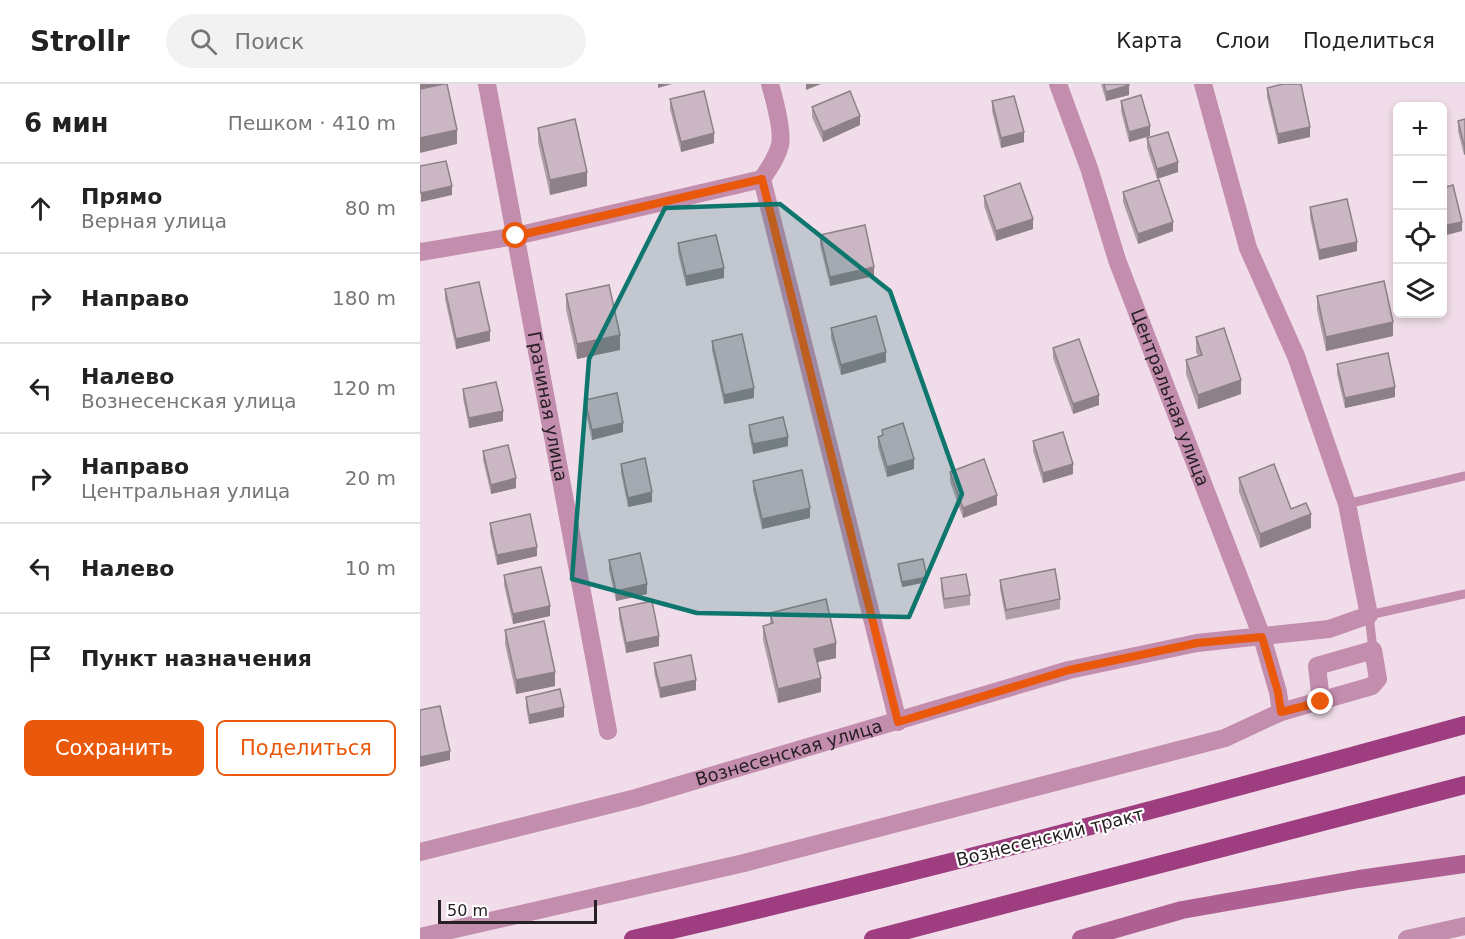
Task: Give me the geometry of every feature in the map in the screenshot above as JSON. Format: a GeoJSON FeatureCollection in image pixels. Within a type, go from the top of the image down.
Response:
{"type":"FeatureCollection","features":[{"type":"Feature","properties":{"kind":"main road","name":"Вознесенский тракт"},"geometry":{"type":"LineString","coordinates":[[633,939],[786,904],[1123,819],[1465,725]]}},
{"type":"Feature","properties":{"kind":"main road"},"geometry":{"type":"LineString","coordinates":[[873,939],[1465,785]]}},
{"type":"Feature","properties":{"kind":"street","name":"Грачиная улица"},"geometry":{"type":"LineString","coordinates":[[487,84],[608,731]]}},
{"type":"Feature","properties":{"kind":"street"},"geometry":{"type":"LineString","coordinates":[[420,252],[516,236],[762,179],[774,161],[780,143],[770,84]]}},
{"type":"Feature","properties":{"kind":"street","name":"Центральная улица"},"geometry":{"type":"LineString","coordinates":[[1058,84],[1089,168],[1117,260],[1262,637],[1278,692],[1281,712]]}},
{"type":"Feature","properties":{"kind":"street"},"geometry":{"type":"LineString","coordinates":[[1203,84],[1248,248],[1296,356],[1347,504],[1369,615]]}},
{"type":"Feature","properties":{"kind":"street"},"geometry":{"type":"LineString","coordinates":[[762,179],[898,722]]}},
{"type":"Feature","properties":{"kind":"street","name":"Вознесенская улица"},"geometry":{"type":"LineString","coordinates":[[420,852],[636,798],[1069,670],[1197,643],[1329,629],[1369,615]]}},
{"type":"Feature","properties":{"kind":"street"},"geometry":{"type":"LineString","coordinates":[[420,937],[744,862],[1225,738],[1281,712],[1321,702],[1372,686],[1378,679],[1373,651],[1317,666],[1321,702]]}},
{"type":"Feature","properties":{"kind":"street"},"geometry":{"type":"LineString","coordinates":[[1081,939],[1182,910],[1359,879],[1465,864]]}},
{"type":"Feature","properties":{"kind":"street"},"geometry":{"type":"LineString","coordinates":[[1407,939],[1465,926]]}},
{"type":"Feature","properties":{"kind":"lane"},"geometry":{"type":"LineString","coordinates":[[1347,504],[1465,476]]}},
{"type":"Feature","properties":{"kind":"lane"},"geometry":{"type":"LineString","coordinates":[[1373,651],[1369,615],[1465,594]]}},
{"type":"Feature","properties":{"kind":"highlighted area"},"geometry":{"type":"Polygon","coordinates":[[[780,204],[890,291],[962,494],[909,617],[697,613],[572,579],[589,359],[665,208],[780,204]]]}},
{"type":"Feature","properties":{"kind":"building"},"geometry":{"type":"Polygon","coordinates":[[[447,84],[457,130],[420,138],[420,89],[447,84]]]}},
{"type":"Feature","properties":{"kind":"building"},"geometry":{"type":"Polygon","coordinates":[[[1104,84],[1129,84],[1129,85],[1106,92],[1104,84]]]}},
{"type":"Feature","properties":{"kind":"building"},"geometry":{"type":"Polygon","coordinates":[[[1283,84],[1301,84],[1310,127],[1278,134],[1267,88],[1283,84]]]}},
{"type":"Feature","properties":{"kind":"building"},"geometry":{"type":"Polygon","coordinates":[[[704,91],[714,133],[681,142],[670,99],[704,91]]]}},
{"type":"Feature","properties":{"kind":"building"},"geometry":{"type":"Polygon","coordinates":[[[850,91],[860,116],[823,132],[812,107],[850,91]]]}},
{"type":"Feature","properties":{"kind":"building"},"geometry":{"type":"Polygon","coordinates":[[[1141,95],[1150,126],[1129,132],[1121,101],[1141,95]]]}},
{"type":"Feature","properties":{"kind":"building"},"geometry":{"type":"Polygon","coordinates":[[[1014,96],[1024,132],[1001,138],[992,101],[1014,96]]]}},
{"type":"Feature","properties":{"kind":"building"},"geometry":{"type":"Polygon","coordinates":[[[575,119],[587,172],[550,180],[538,128],[575,119]]]}},
{"type":"Feature","properties":{"kind":"building"},"geometry":{"type":"Polygon","coordinates":[[[1465,119],[1465,145],[1464,145],[1458,121],[1465,119]]]}},
{"type":"Feature","properties":{"kind":"building"},"geometry":{"type":"Polygon","coordinates":[[[1168,132],[1178,162],[1157,169],[1147,138],[1168,132]]]}},
{"type":"Feature","properties":{"kind":"building"},"geometry":{"type":"Polygon","coordinates":[[[446,161],[452,186],[421,193],[420,166],[446,161]]]}},
{"type":"Feature","properties":{"kind":"building"},"geometry":{"type":"Polygon","coordinates":[[[1159,180],[1173,222],[1138,234],[1123,192],[1159,180]]]}},
{"type":"Feature","properties":{"kind":"building"},"geometry":{"type":"Polygon","coordinates":[[[1020,183],[1033,219],[996,231],[984,196],[1020,183]]]}},
{"type":"Feature","properties":{"kind":"building"},"geometry":{"type":"Polygon","coordinates":[[[1453,185],[1462,222],[1447,225],[1447,210],[1447,187],[1453,185]]]}},
{"type":"Feature","properties":{"kind":"building"},"geometry":{"type":"Polygon","coordinates":[[[1347,199],[1357,242],[1319,250],[1310,207],[1347,199]]]}},
{"type":"Feature","properties":{"kind":"building"},"geometry":{"type":"Polygon","coordinates":[[[865,225],[874,267],[830,277],[820,235],[865,225]]]}},
{"type":"Feature","properties":{"kind":"building"},"geometry":{"type":"Polygon","coordinates":[[[716,235],[724,268],[686,276],[678,243],[716,235]]]}},
{"type":"Feature","properties":{"kind":"building"},"geometry":{"type":"Polygon","coordinates":[[[1384,281],[1393,322],[1326,337],[1317,296],[1384,281]]]}},
{"type":"Feature","properties":{"kind":"building"},"geometry":{"type":"Polygon","coordinates":[[[479,282],[490,331],[456,339],[445,289],[479,282]]]}},
{"type":"Feature","properties":{"kind":"building"},"geometry":{"type":"Polygon","coordinates":[[[609,285],[620,335],[577,344],[566,294],[609,285]]]}},
{"type":"Feature","properties":{"kind":"building"},"geometry":{"type":"Polygon","coordinates":[[[876,316],[886,352],[841,365],[831,328],[876,316]]]}},
{"type":"Feature","properties":{"kind":"building"},"geometry":{"type":"Polygon","coordinates":[[[1224,328],[1241,380],[1198,395],[1186,360],[1202,355],[1196,337],[1224,328]]]}},
{"type":"Feature","properties":{"kind":"building"},"geometry":{"type":"Polygon","coordinates":[[[742,334],[754,388],[724,395],[712,341],[742,334]]]}},
{"type":"Feature","properties":{"kind":"building"},"geometry":{"type":"Polygon","coordinates":[[[1079,339],[1099,395],[1073,404],[1053,348],[1079,339]]]}},
{"type":"Feature","properties":{"kind":"building"},"geometry":{"type":"Polygon","coordinates":[[[1388,353],[1395,387],[1345,398],[1337,364],[1388,353]]]}},
{"type":"Feature","properties":{"kind":"building"},"geometry":{"type":"Polygon","coordinates":[[[496,382],[503,411],[469,418],[463,389],[496,382]]]}},
{"type":"Feature","properties":{"kind":"building"},"geometry":{"type":"Polygon","coordinates":[[[617,393],[623,423],[592,430],[585,400],[617,393]]]}},
{"type":"Feature","properties":{"kind":"building"},"geometry":{"type":"Polygon","coordinates":[[[783,417],[788,437],[753,444],[749,425],[783,417]]]}},
{"type":"Feature","properties":{"kind":"building"},"geometry":{"type":"Polygon","coordinates":[[[903,423],[914,459],[887,467],[878,437],[883,435],[882,430],[903,423]]]}},
{"type":"Feature","properties":{"kind":"building"},"geometry":{"type":"Polygon","coordinates":[[[1063,432],[1073,464],[1043,473],[1033,441],[1063,432]]]}},
{"type":"Feature","properties":{"kind":"building"},"geometry":{"type":"Polygon","coordinates":[[[508,445],[516,478],[491,485],[483,451],[508,445]]]}},
{"type":"Feature","properties":{"kind":"building"},"geometry":{"type":"Polygon","coordinates":[[[645,458],[652,492],[628,498],[621,464],[645,458]]]}},
{"type":"Feature","properties":{"kind":"building"},"geometry":{"type":"Polygon","coordinates":[[[984,459],[997,495],[963,508],[950,472],[984,459]]]}},
{"type":"Feature","properties":{"kind":"building"},"geometry":{"type":"Polygon","coordinates":[[[1274,464],[1291,509],[1306,503],[1311,514],[1260,534],[1239,478],[1274,464]]]}},
{"type":"Feature","properties":{"kind":"building"},"geometry":{"type":"Polygon","coordinates":[[[802,470],[810,508],[762,519],[753,481],[802,470]]]}},
{"type":"Feature","properties":{"kind":"building"},"geometry":{"type":"Polygon","coordinates":[[[530,514],[537,547],[497,555],[490,523],[530,514]]]}},
{"type":"Feature","properties":{"kind":"building"},"geometry":{"type":"Polygon","coordinates":[[[640,553],[647,584],[616,591],[609,560],[640,553]]]}},
{"type":"Feature","properties":{"kind":"building"},"geometry":{"type":"Polygon","coordinates":[[[923,559],[927,577],[902,582],[898,564],[923,559]]]}},
{"type":"Feature","properties":{"kind":"building"},"geometry":{"type":"Polygon","coordinates":[[[541,567],[550,606],[513,614],[504,575],[541,567]]]}},
{"type":"Feature","properties":{"kind":"building"},"geometry":{"type":"Polygon","coordinates":[[[1055,569],[1060,599],[1006,610],[1000,580],[1055,569]]]}},
{"type":"Feature","properties":{"kind":"building"},"geometry":{"type":"Polygon","coordinates":[[[966,574],[970,595],[944,599],[941,578],[966,574]]]}},
{"type":"Feature","properties":{"kind":"building"},"geometry":{"type":"Polygon","coordinates":[[[826,599],[836,643],[814,649],[821,678],[778,689],[763,626],[773,623],[770,613],[826,599]]]}},
{"type":"Feature","properties":{"kind":"building"},"geometry":{"type":"Polygon","coordinates":[[[652,601],[659,636],[626,643],[619,608],[652,601]]]}},
{"type":"Feature","properties":{"kind":"building"},"geometry":{"type":"Polygon","coordinates":[[[544,621],[555,672],[516,680],[505,630],[544,621]]]}},
{"type":"Feature","properties":{"kind":"building"},"geometry":{"type":"Polygon","coordinates":[[[691,655],[696,680],[660,688],[654,663],[691,655]]]}},
{"type":"Feature","properties":{"kind":"building"},"geometry":{"type":"Polygon","coordinates":[[[560,689],[564,707],[529,715],[526,697],[560,689]]]}},
{"type":"Feature","properties":{"kind":"building"},"geometry":{"type":"Polygon","coordinates":[[[440,706],[450,751],[420,757],[420,710],[440,706]]]}},
{"type":"Feature","properties":{"kind":"route"},"geometry":{"type":"LineString","coordinates":[[516,236],[762,179],[898,722],[1069,670],[1197,643],[1262,637],[1278,692],[1281,712],[1321,702]]}}]}
